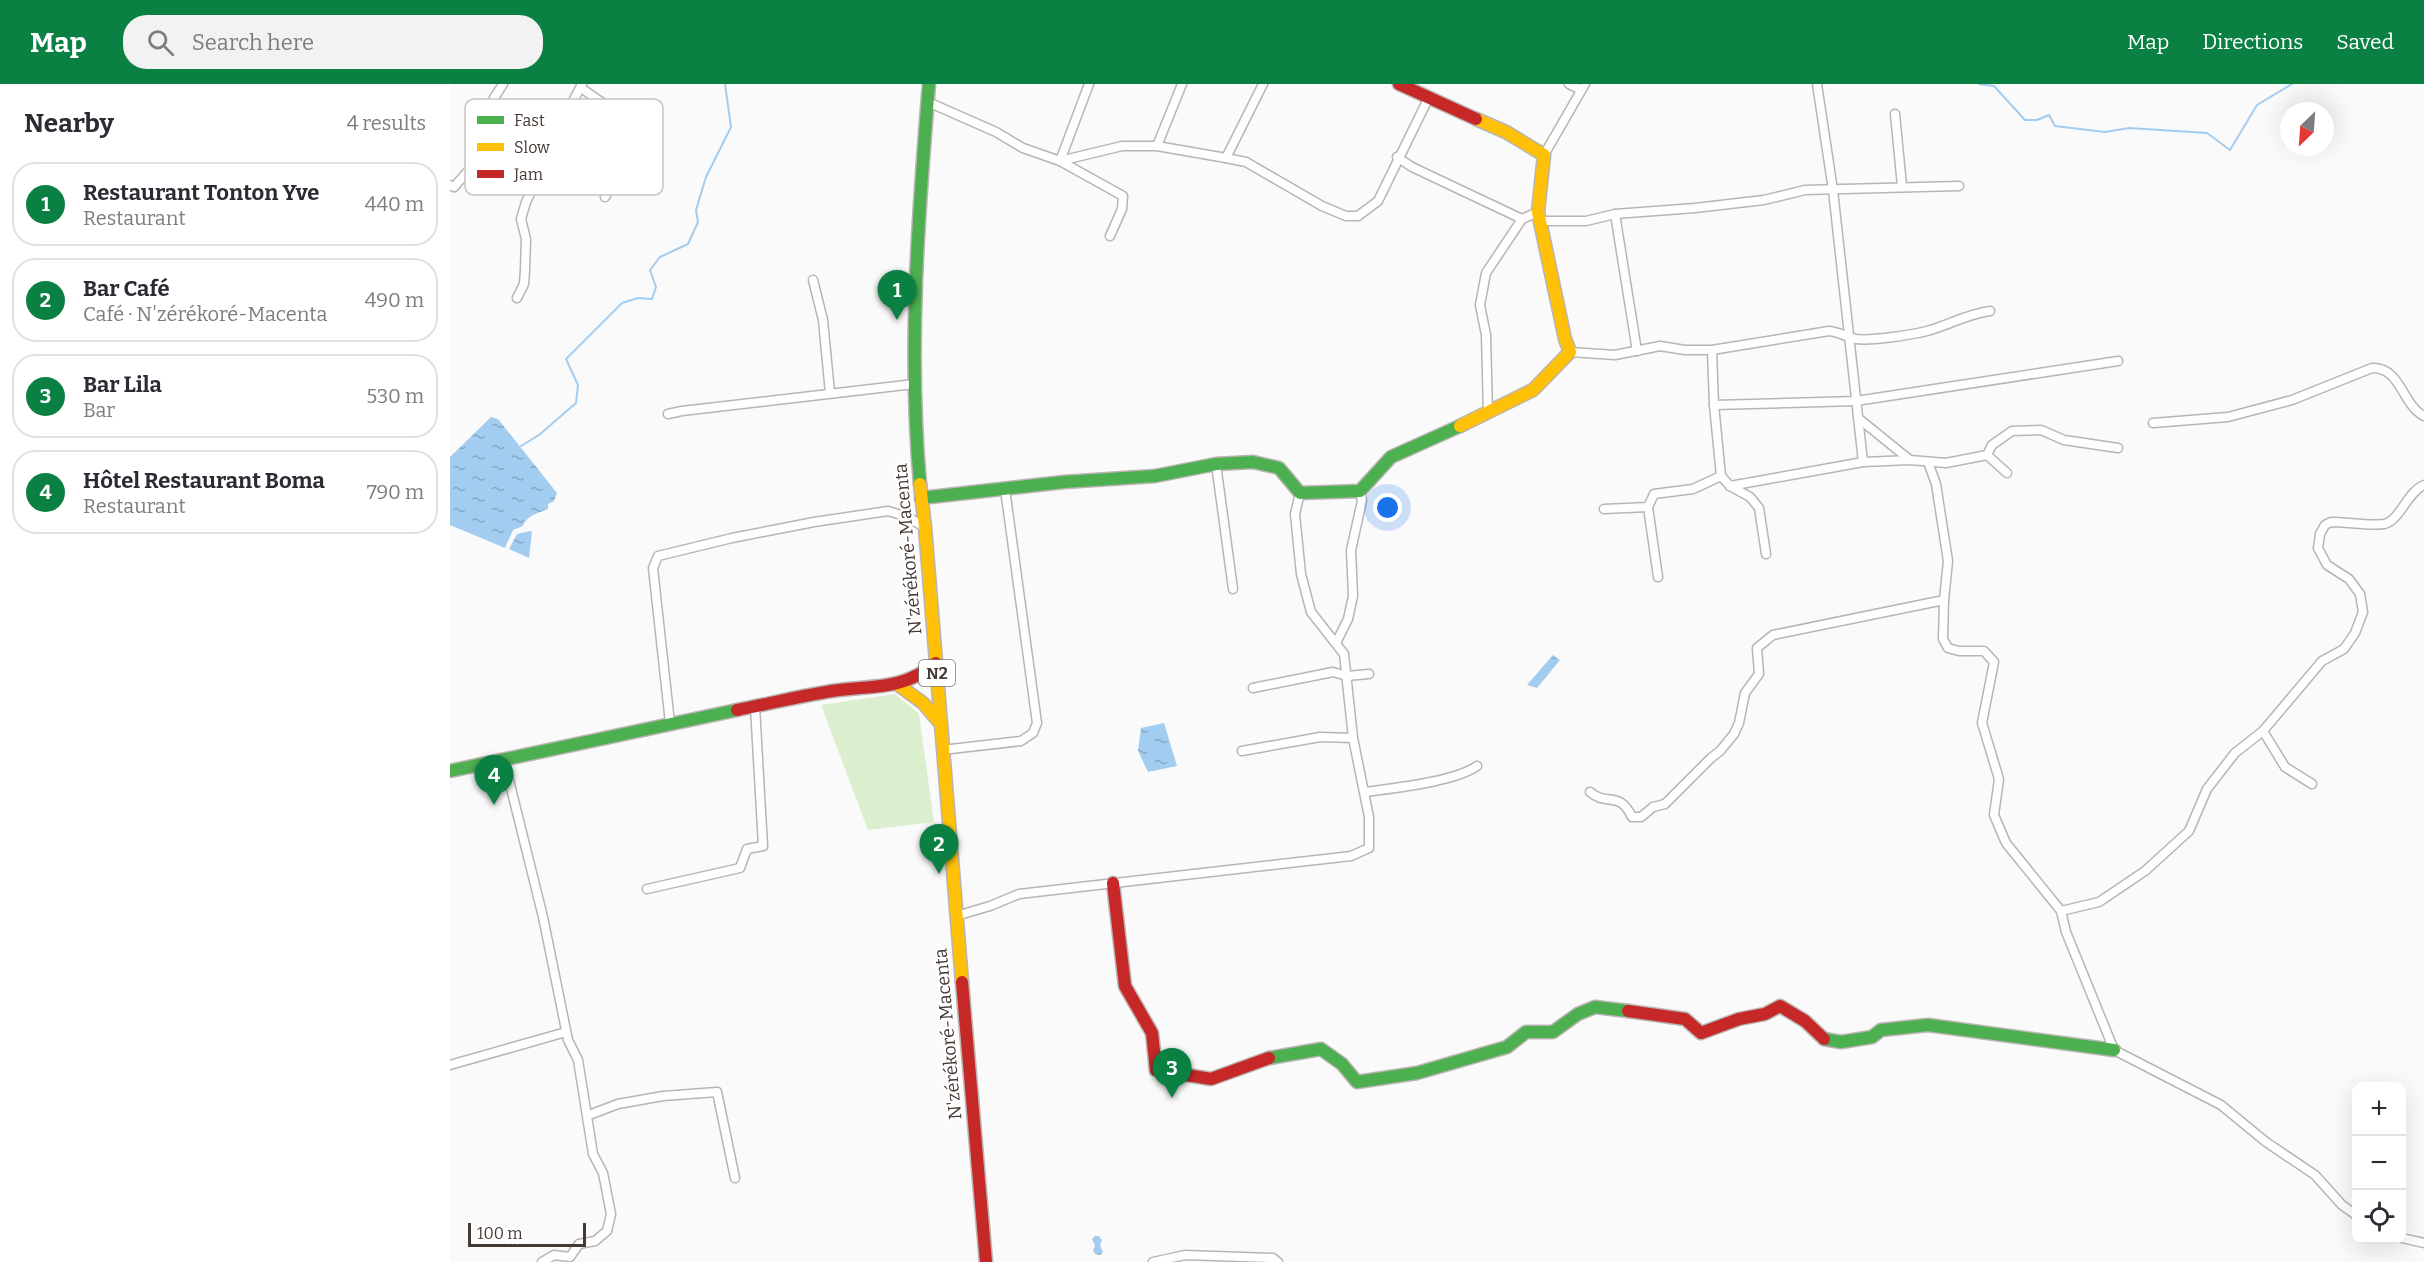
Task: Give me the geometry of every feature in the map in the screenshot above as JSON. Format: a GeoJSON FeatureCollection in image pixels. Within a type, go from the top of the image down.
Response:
{"type":"FeatureCollection","features":[{"type":"Feature","properties":{"kind":"main road","name":"N'zérékoré-Macenta"},"geometry":{"type":"LineString","coordinates":[[930,84],[915,302],[914,384],[921,498],[986,1262]]}},
{"type":"Feature","properties":{"kind":"main road"},"geometry":{"type":"LineString","coordinates":[[921,498],[1064,482],[1155,476],[1216,464],[1253,462],[1279,468],[1300,493],[1360,491],[1391,458],[1488,414],[1533,390],[1570,352],[1565,339],[1539,217],[1544,155],[1506,132],[1399,84]]}},
{"type":"Feature","properties":{"kind":"main road"},"geometry":{"type":"LineString","coordinates":[[450,771],[670,723],[832,691],[897,684],[920,676],[936,663]]}},
{"type":"Feature","properties":{"kind":"main road"},"geometry":{"type":"LineString","coordinates":[[897,684],[923,703],[940,723]]}},
{"type":"Feature","properties":{"kind":"main road"},"geometry":{"type":"LineString","coordinates":[[1113,883],[1114,913],[1125,986],[1152,1033],[1156,1070],[1190,1077],[1211,1078],[1272,1057],[1321,1049],[1342,1064],[1357,1082],[1417,1073],[1507,1047],[1526,1032],[1553,1032],[1578,1014],[1595,1007],[1685,1019],[1701,1033],[1739,1018],[1766,1014],[1780,1006],[1805,1021],[1823,1039],[1841,1042],[1872,1037],[1881,1030],[1928,1025],[2114,1050]]}},
{"type":"Feature","properties":{"kind":"street"},"geometry":{"type":"LineString","coordinates":[[494,99],[503,84]]}},
{"type":"Feature","properties":{"kind":"street"},"geometry":{"type":"LineString","coordinates":[[1060,161],[1089,84]]}},
{"type":"Feature","properties":{"kind":"street"},"geometry":{"type":"LineString","coordinates":[[1157,146],[1182,84]]}},
{"type":"Feature","properties":{"kind":"street"},"geometry":{"type":"LineString","coordinates":[[1226,158],[1263,84]]}},
{"type":"Feature","properties":{"kind":"street"},"geometry":{"type":"LineString","coordinates":[[1544,155],[1583,87],[1569,84]]}},
{"type":"Feature","properties":{"kind":"street"},"geometry":{"type":"LineString","coordinates":[[1817,84],[1833,190],[1863,462]]}},
{"type":"Feature","properties":{"kind":"street"},"geometry":{"type":"LineString","coordinates":[[582,86],[599,99]]}},
{"type":"Feature","properties":{"kind":"street"},"geometry":{"type":"LineString","coordinates":[[1060,161],[1122,146],[1157,146],[1226,158],[1246,162],[1322,206],[1346,216],[1358,216],[1378,201],[1388,183],[1397,157],[1429,97]]}},
{"type":"Feature","properties":{"kind":"street"},"geometry":{"type":"LineString","coordinates":[[928,102],[996,132],[1023,148],[1060,161],[1123,196],[1122,209],[1110,236]]}},
{"type":"Feature","properties":{"kind":"street"},"geometry":{"type":"LineString","coordinates":[[1895,114],[1902,186]]}},
{"type":"Feature","properties":{"kind":"street"},"geometry":{"type":"LineString","coordinates":[[1397,157],[1412,167],[1522,219],[1539,217],[1586,221],[1615,214],[1764,200],[1805,190],[1959,186]]}},
{"type":"Feature","properties":{"kind":"street"},"geometry":{"type":"LineString","coordinates":[[450,185],[454,187],[465,175]]}},
{"type":"Feature","properties":{"kind":"street"},"geometry":{"type":"LineString","coordinates":[[517,298],[524,284],[525,270],[526,239],[520,219],[531,195]]}},
{"type":"Feature","properties":{"kind":"street"},"geometry":{"type":"LineString","coordinates":[[1615,214],[1637,351]]}},
{"type":"Feature","properties":{"kind":"street"},"geometry":{"type":"LineString","coordinates":[[1488,414],[1486,335],[1480,305],[1486,273],[1522,219]]}},
{"type":"Feature","properties":{"kind":"street"},"geometry":{"type":"LineString","coordinates":[[813,280],[823,320],[830,393]]}},
{"type":"Feature","properties":{"kind":"street"},"geometry":{"type":"LineString","coordinates":[[1570,352],[1599,355],[1660,346],[1685,350],[1712,350],[1829,331],[1841,332],[1858,339],[1912,334],[1928,331],[1962,317],[1990,311]]}},
{"type":"Feature","properties":{"kind":"street"},"geometry":{"type":"LineString","coordinates":[[1712,350],[1714,405],[1721,476],[1730,486],[1750,497],[1759,508],[1766,554]]}},
{"type":"Feature","properties":{"kind":"street"},"geometry":{"type":"LineString","coordinates":[[1714,405],[1857,400],[2118,361]]}},
{"type":"Feature","properties":{"kind":"street"},"geometry":{"type":"LineString","coordinates":[[2153,423],[2228,417],[2292,400],[2372,368],[2384,369],[2399,384],[2409,405],[2424,416]]}},
{"type":"Feature","properties":{"kind":"street"},"geometry":{"type":"LineString","coordinates":[[668,414],[914,384]]}},
{"type":"Feature","properties":{"kind":"street"},"geometry":{"type":"LineString","coordinates":[[1858,418],[1910,460]]}},
{"type":"Feature","properties":{"kind":"street"},"geometry":{"type":"LineString","coordinates":[[1987,455],[1992,445],[2012,431],[2041,430],[2064,441],[2118,448]]}},
{"type":"Feature","properties":{"kind":"street"},"geometry":{"type":"LineString","coordinates":[[1730,486],[1863,462],[1910,460],[1946,463],[1987,455]]}},
{"type":"Feature","properties":{"kind":"street"},"geometry":{"type":"LineString","coordinates":[[1987,455],[2007,473]]}},
{"type":"Feature","properties":{"kind":"street"},"geometry":{"type":"LineString","coordinates":[[1928,462],[1936,484],[1948,561],[1943,639],[1948,648],[1959,651],[1984,651],[1994,662],[1982,723],[1999,779],[1994,815],[2006,843],[2061,911],[2066,932],[2114,1050],[2221,1105],[2266,1142],[2315,1175],[2342,1205],[2352,1212]]}},
{"type":"Feature","properties":{"kind":"street"},"geometry":{"type":"LineString","coordinates":[[1216,464],[1233,589]]}},
{"type":"Feature","properties":{"kind":"street"},"geometry":{"type":"LineString","coordinates":[[1658,577],[1648,507],[1654,494],[1693,489],[1721,476]]}},
{"type":"Feature","properties":{"kind":"street"},"geometry":{"type":"LineString","coordinates":[[2061,911],[2099,902],[2145,871],[2189,831],[2207,789],[2235,753],[2263,731],[2322,661],[2344,650],[2355,633],[2363,612],[2360,594],[2349,579],[2327,565],[2318,548],[2320,534],[2325,525],[2331,522],[2385,524],[2394,519],[2408,498],[2424,485]]}},
{"type":"Feature","properties":{"kind":"street"},"geometry":{"type":"LineString","coordinates":[[942,750],[1021,741],[1033,733],[1037,723],[1005,489]]}},
{"type":"Feature","properties":{"kind":"street"},"geometry":{"type":"LineString","coordinates":[[1336,643],[1348,619],[1353,596],[1351,550],[1362,501],[1360,491]]}},
{"type":"Feature","properties":{"kind":"street"},"geometry":{"type":"LineString","coordinates":[[956,916],[1019,894],[1351,856],[1369,848],[1369,817],[1353,738],[1344,654],[1311,612],[1301,574],[1295,514],[1300,493]]}},
{"type":"Feature","properties":{"kind":"street"},"geometry":{"type":"LineString","coordinates":[[1604,509],[1648,507]]}},
{"type":"Feature","properties":{"kind":"street"},"geometry":{"type":"LineString","coordinates":[[670,723],[653,568],[658,556],[802,524],[888,511],[908,517],[925,527]]}},
{"type":"Feature","properties":{"kind":"street"},"geometry":{"type":"LineString","coordinates":[[1590,792],[1600,800],[1619,800],[1632,817],[1641,817],[1653,807],[1665,804],[1720,751],[1734,734],[1739,723],[1745,693],[1759,674],[1757,648],[1773,635],[1944,600]]}},
{"type":"Feature","properties":{"kind":"street"},"geometry":{"type":"LineString","coordinates":[[1253,688],[1334,672],[1347,676],[1369,674]]}},
{"type":"Feature","properties":{"kind":"street"},"geometry":{"type":"LineString","coordinates":[[647,889],[740,868],[747,849],[763,846],[755,707]]}},
{"type":"Feature","properties":{"kind":"street"},"geometry":{"type":"LineString","coordinates":[[2263,731],[2285,767],[2312,784]]}},
{"type":"Feature","properties":{"kind":"street"},"geometry":{"type":"LineString","coordinates":[[1242,751],[1320,737],[1353,738]]}},
{"type":"Feature","properties":{"kind":"street"},"geometry":{"type":"LineString","coordinates":[[504,760],[543,917],[566,1032],[578,1060],[593,1154],[603,1173],[611,1214],[607,1231],[595,1241],[579,1244],[569,1259],[554,1255],[542,1262]]}},
{"type":"Feature","properties":{"kind":"street"},"geometry":{"type":"LineString","coordinates":[[1365,792],[1439,779],[1471,770],[1477,766]]}},
{"type":"Feature","properties":{"kind":"street"},"geometry":{"type":"LineString","coordinates":[[450,1065],[566,1032]]}},
{"type":"Feature","properties":{"kind":"street"},"geometry":{"type":"LineString","coordinates":[[588,1115],[618,1104],[663,1096],[717,1092],[735,1178]]}},
{"type":"Feature","properties":{"kind":"street"},"geometry":{"type":"LineString","coordinates":[[2406,1239],[2424,1243]]}},
{"type":"Feature","properties":{"kind":"street"},"geometry":{"type":"LineString","coordinates":[[1153,1262],[1185,1255],[1273,1258],[1278,1262]]}},
{"type":"Feature","properties":{"kind":"green space"},"geometry":{"type":"Polygon","coordinates":[[[895,694],[919,714],[934,822],[868,830],[821,705],[895,694]]]}},
{"type":"Feature","properties":{"kind":"water"},"geometry":{"type":"Polygon","coordinates":[[[491,417],[498,419],[557,493],[554,501],[548,504],[548,509],[533,515],[523,526],[513,530],[505,548],[450,525],[450,457],[491,417]]]}},
{"type":"Feature","properties":{"kind":"water"},"geometry":{"type":"Polygon","coordinates":[[[532,532],[529,558],[509,549],[517,534],[532,532]]]}},
{"type":"Feature","properties":{"kind":"water"},"geometry":{"type":"Polygon","coordinates":[[[1553,655],[1560,660],[1537,688],[1527,685],[1553,655]]]}},
{"type":"Feature","properties":{"kind":"water"},"geometry":{"type":"Polygon","coordinates":[[[1164,723],[1177,766],[1148,772],[1138,751],[1141,728],[1164,723]]]}},
{"type":"Feature","properties":{"kind":"water"},"geometry":{"type":"Polygon","coordinates":[[[1099,1236],[1102,1240],[1100,1245],[1103,1252],[1100,1255],[1095,1254],[1093,1250],[1095,1246],[1092,1239],[1099,1236]]]}},
{"type":"Feature","properties":{"kind":"waterway"},"geometry":{"type":"LineString","coordinates":[[521,446],[539,435],[576,403],[578,385],[566,359],[622,303],[638,298],[652,299],[656,287],[650,270],[660,257],[688,244],[698,222],[696,210],[706,177],[731,127],[725,84]]}},
{"type":"Feature","properties":{"kind":"waterway"},"geometry":{"type":"LineString","coordinates":[[1979,84],[1994,86],[2025,120],[2037,120],[2049,115],[2055,126],[2105,132],[2129,128],[2207,133],[2230,150],[2257,105],[2292,84]]}},
{"type":"Feature","properties":{"kind":"traffic: fast"},"geometry":{"type":"LineString","coordinates":[[920,484],[916,434],[916,284],[929,84]]}},
{"type":"Feature","properties":{"kind":"traffic: fast"},"geometry":{"type":"LineString","coordinates":[[921,498],[1064,482],[1155,476],[1216,464],[1253,462],[1279,468],[1300,493],[1360,491],[1391,457],[1460,426]]}},
{"type":"Feature","properties":{"kind":"traffic: fast"},"geometry":{"type":"LineString","coordinates":[[450,771],[737,710]]}},
{"type":"Feature","properties":{"kind":"traffic: fast"},"geometry":{"type":"LineString","coordinates":[[1269,1058],[1321,1049],[1342,1064],[1357,1082],[1417,1073],[1507,1047],[1526,1032],[1553,1032],[1578,1014],[1595,1007],[1628,1011]]}},
{"type":"Feature","properties":{"kind":"traffic: fast"},"geometry":{"type":"LineString","coordinates":[[1824,1039],[1841,1042],[1872,1037],[1881,1030],[1928,1025],[2114,1050]]}},
{"type":"Feature","properties":{"kind":"traffic: slow"},"geometry":{"type":"LineString","coordinates":[[1460,426],[1533,390],[1570,352],[1565,339],[1538,212],[1544,155],[1506,132],[1476,119]]}},
{"type":"Feature","properties":{"kind":"traffic: slow"},"geometry":{"type":"LineString","coordinates":[[920,484],[962,982]]}},
{"type":"Feature","properties":{"kind":"traffic: slow"},"geometry":{"type":"LineString","coordinates":[[897,684],[923,703],[940,723]]}},
{"type":"Feature","properties":{"kind":"traffic: jam"},"geometry":{"type":"LineString","coordinates":[[1399,84],[1476,119]]}},
{"type":"Feature","properties":{"kind":"traffic: jam"},"geometry":{"type":"LineString","coordinates":[[737,710],[820,693],[899,683],[936,663]]}},
{"type":"Feature","properties":{"kind":"traffic: jam"},"geometry":{"type":"LineString","coordinates":[[1113,883],[1125,986],[1152,1033],[1156,1070],[1211,1079],[1269,1058]]}},
{"type":"Feature","properties":{"kind":"traffic: jam"},"geometry":{"type":"LineString","coordinates":[[962,982],[986,1262]]}},
{"type":"Feature","properties":{"kind":"traffic: jam"},"geometry":{"type":"LineString","coordinates":[[1628,1011],[1685,1019],[1701,1033],[1739,1019],[1765,1014],[1780,1006],[1805,1021],[1824,1039]]}},
{"type":"Feature","properties":{"kind":"place","name":"Restaurant Tonton Yve"},"geometry":{"type":"Point","coordinates":[897,320]}},
{"type":"Feature","properties":{"kind":"place","name":"Hôtel Restaurant Boma"},"geometry":{"type":"Point","coordinates":[494,805]}},
{"type":"Feature","properties":{"kind":"place","name":"Bar Café"},"geometry":{"type":"Point","coordinates":[939,874]}},
{"type":"Feature","properties":{"kind":"place","name":"Bar Lila"},"geometry":{"type":"Point","coordinates":[1172,1098]}}]}
